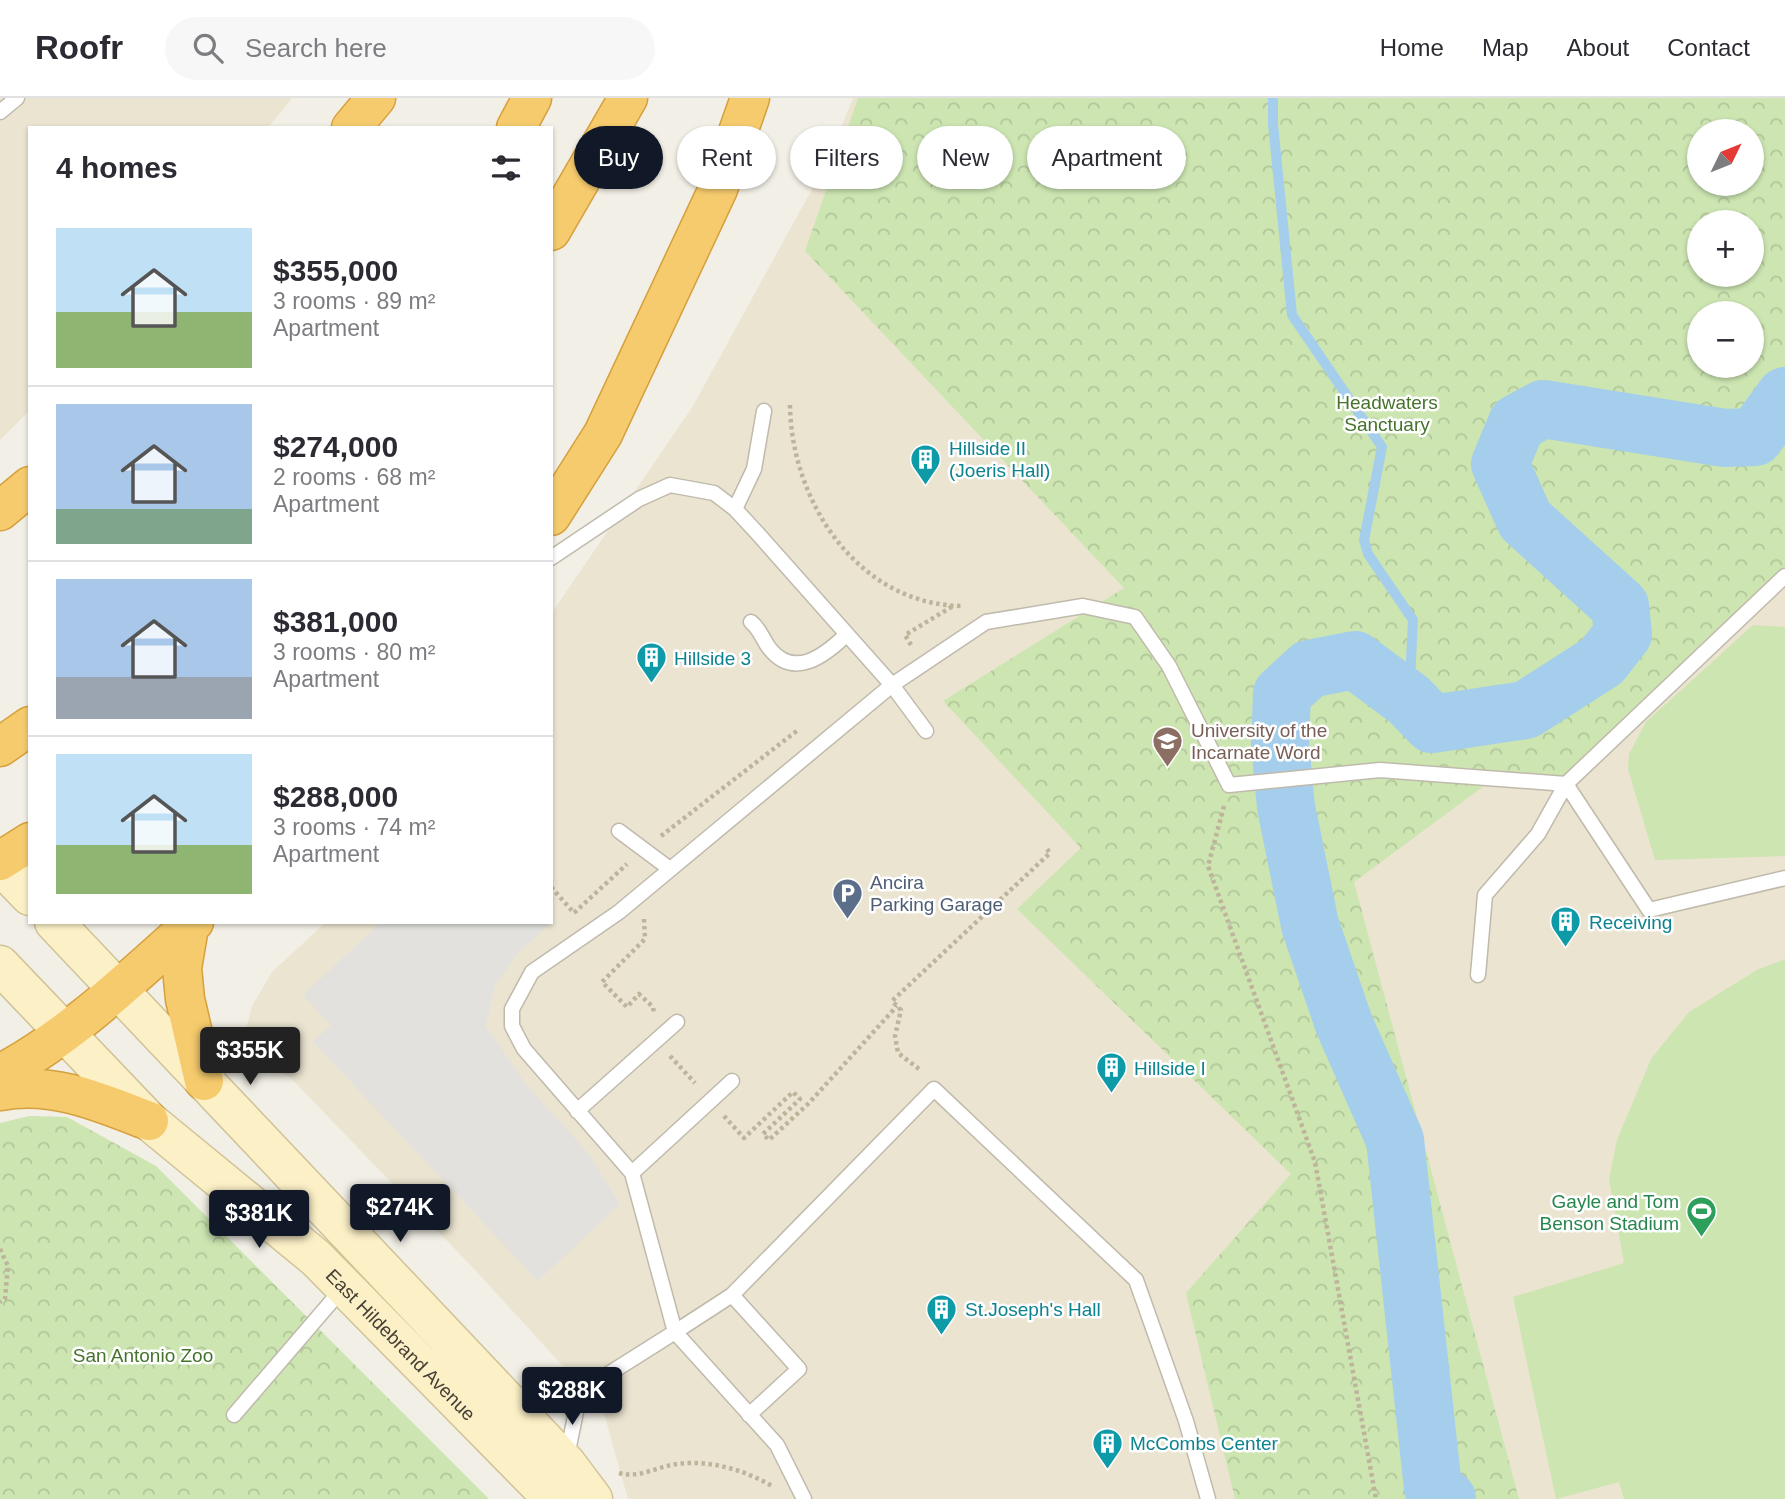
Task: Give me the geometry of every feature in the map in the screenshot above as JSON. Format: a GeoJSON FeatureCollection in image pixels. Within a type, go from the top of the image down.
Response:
{"type":"FeatureCollection","features":[{"type":"Feature","properties":{"kind":"highway"},"geometry":{"type":"LineString","coordinates":[[353,126],[376,98]]}},
{"type":"Feature","properties":{"kind":"highway"},"geometry":{"type":"LineString","coordinates":[[517,126],[533,98]]}},
{"type":"Feature","properties":{"kind":"highway"},"geometry":{"type":"LineString","coordinates":[[553,228],[628,98]]}},
{"type":"Feature","properties":{"kind":"highway"},"geometry":{"type":"LineString","coordinates":[[553,513],[603,434],[718,190],[750,98]]}},
{"type":"Feature","properties":{"kind":"highway"},"geometry":{"type":"LineString","coordinates":[[0,511],[28,488]]}},
{"type":"Feature","properties":{"kind":"highway"},"geometry":{"type":"LineString","coordinates":[[0,747],[28,727]]}},
{"type":"Feature","properties":{"kind":"highway"},"geometry":{"type":"LineString","coordinates":[[0,863],[28,843]]}},
{"type":"Feature","properties":{"kind":"highway"},"geometry":{"type":"LineString","coordinates":[[0,1074],[35,1055],[65,1033],[192,925]]}},
{"type":"Feature","properties":{"kind":"highway"},"geometry":{"type":"LineString","coordinates":[[192,925],[182,968],[185,999],[204,1081]]}},
{"type":"Feature","properties":{"kind":"highway"},"geometry":{"type":"LineString","coordinates":[[0,1091],[58,1089],[149,1121]]}},
{"type":"Feature","properties":{"kind":"main road"},"geometry":{"type":"LineString","coordinates":[[0,863],[28,895]]}},
{"type":"Feature","properties":{"kind":"main road","name":"East Hildebrand Avenue"},"geometry":{"type":"LineString","coordinates":[[56,924],[566,1463],[602,1485]]}},
{"type":"Feature","properties":{"kind":"main road","name":"East Hildebrand Avenue"},"geometry":{"type":"LineString","coordinates":[[0,965],[149,1121],[316,1258],[553,1499]]}},
{"type":"Feature","properties":{"kind":"lane"},"geometry":{"type":"LineString","coordinates":[[0,112],[17,98]]}},
{"type":"Feature","properties":{"kind":"lane"},"geometry":{"type":"LineString","coordinates":[[735,509],[754,469],[764,411]]}},
{"type":"Feature","properties":{"kind":"lane"},"geometry":{"type":"LineString","coordinates":[[553,557],[639,499],[670,485],[714,493],[735,509],[891,685],[926,731]]}},
{"type":"Feature","properties":{"kind":"lane"},"geometry":{"type":"LineString","coordinates":[[1478,975],[1485,895],[1538,834],[1566,784],[1785,576]]}},
{"type":"Feature","properties":{"kind":"lane"},"geometry":{"type":"LineString","coordinates":[[804,1499],[777,1445],[675,1332],[632,1173],[524,1049],[512,1026],[512,1009],[532,972],[629,903],[891,685],[986,622],[1083,606],[1135,617],[1169,666],[1229,785],[1380,770],[1566,784]]}},
{"type":"Feature","properties":{"kind":"lane"},"geometry":{"type":"LineString","coordinates":[[751,621],[761,630],[769,648],[785,662],[804,664],[827,653],[845,636]]}},
{"type":"Feature","properties":{"kind":"lane"},"geometry":{"type":"LineString","coordinates":[[1566,784],[1649,910],[1785,878]]}},
{"type":"Feature","properties":{"kind":"lane"},"geometry":{"type":"LineString","coordinates":[[619,831],[670,869]]}},
{"type":"Feature","properties":{"kind":"lane"},"geometry":{"type":"LineString","coordinates":[[577,1111],[677,1022]]}},
{"type":"Feature","properties":{"kind":"lane"},"geometry":{"type":"LineString","coordinates":[[632,1173],[732,1081]]}},
{"type":"Feature","properties":{"kind":"lane"},"geometry":{"type":"LineString","coordinates":[[502,1396],[580,1392],[732,1295],[934,1089],[1136,1280],[1186,1421],[1208,1499]]}},
{"type":"Feature","properties":{"kind":"lane"},"geometry":{"type":"LineString","coordinates":[[234,1415],[343,1287]]}},
{"type":"Feature","properties":{"kind":"lane"},"geometry":{"type":"LineString","coordinates":[[732,1295],[799,1369],[749,1415]]}},
{"type":"Feature","properties":{"kind":"lane"},"geometry":{"type":"LineString","coordinates":[[566,1463],[580,1392]]}},
{"type":"Feature","properties":{"kind":"path"},"geometry":{"type":"LineString","coordinates":[[790,405],[795,457],[811,501],[830,532],[869,575],[907,596],[964,606]]}},
{"type":"Feature","properties":{"kind":"path"},"geometry":{"type":"LineString","coordinates":[[875,668],[912,644],[905,635],[953,606]]}},
{"type":"Feature","properties":{"kind":"path"},"geometry":{"type":"LineString","coordinates":[[553,889],[574,913],[644,849],[806,723]]}},
{"type":"Feature","properties":{"kind":"path"},"geometry":{"type":"LineString","coordinates":[[1229,785],[1208,866],[1315,1162],[1376,1499]]}},
{"type":"Feature","properties":{"kind":"path"},"geometry":{"type":"LineString","coordinates":[[919,1069],[898,1053],[895,1037],[901,1010],[892,1001],[1050,853],[1046,849]]}},
{"type":"Feature","properties":{"kind":"path"},"geometry":{"type":"LineString","coordinates":[[629,903],[646,921],[645,939],[602,982],[627,1007],[639,994],[653,1007],[654,1016],[643,1026],[744,1138],[793,1091],[800,1099],[763,1133],[769,1140],[809,1103],[897,1006]]}},
{"type":"Feature","properties":{"kind":"path"},"geometry":{"type":"LineString","coordinates":[[0,1250],[8,1266],[5,1298],[0,1302]]}},
{"type":"Feature","properties":{"kind":"path"},"geometry":{"type":"LineString","coordinates":[[602,1485],[626,1475],[670,1465],[722,1466],[753,1475],[781,1489]]}},
{"type":"Feature","properties":{"kind":"shaded area"},"geometry":{"type":"Polygon","coordinates":[[[0,98],[292,98],[270,126],[28,126],[28,412],[0,440],[0,98]]]}},
{"type":"Feature","properties":{"kind":"shaded area","name":"University of the Incarnate Word"},"geometry":{"type":"Polygon","coordinates":[[[853,98],[1785,98],[1785,1499],[628,1499],[603,1410],[476,1271],[289,1076],[271,1069],[260,1054],[247,1026],[252,1006],[272,972],[324,924],[553,924],[553,611],[693,406],[812,189],[903,189],[903,126],[842,126],[853,98]]]}},
{"type":"Feature","properties":{"kind":"shaded area"},"geometry":{"type":"Polygon","coordinates":[[[379,924],[550,924],[518,953],[494,987],[486,1026],[525,1083],[589,1154],[620,1204],[538,1281],[313,1042],[331,1025],[303,995],[379,924]]]}},
{"type":"Feature","properties":{"kind":"green space","name":"Headwaters Sanctuary"},"geometry":{"type":"Polygon","coordinates":[[[858,98],[1785,98],[1785,576],[1566,784],[1492,780],[1354,882],[1519,1499],[1235,1499],[1186,1293],[1291,1174],[1017,909],[1081,848],[943,701],[1124,588],[805,251],[826,189],[903,189],[903,126],[848,126],[858,98]]]}},
{"type":"Feature","properties":{"kind":"green space"},"geometry":{"type":"Polygon","coordinates":[[[1753,625],[1785,627],[1785,856],[1655,860],[1628,769],[1629,754],[1646,722],[1753,625]]]}},
{"type":"Feature","properties":{"kind":"green space","name":"Gayle and Tom Benson Stadium"},"geometry":{"type":"Polygon","coordinates":[[[1785,959],[1785,1499],[1624,1499],[1619,1482],[1556,1499],[1513,1297],[1624,1263],[1609,1179],[1617,1140],[1651,1059],[1689,1012],[1757,970],[1785,959]]]}},
{"type":"Feature","properties":{"kind":"green space","name":"San Antonio Zoo"},"geometry":{"type":"Polygon","coordinates":[[[29,1116],[67,1117],[156,1166],[489,1499],[0,1499],[0,1123],[29,1116]]]}},
{"type":"Feature","properties":{"kind":"waterway"},"geometry":{"type":"LineString","coordinates":[[1273,98],[1273,124],[1292,315],[1382,447],[1364,540],[1368,554],[1413,620],[1409,700]]}},
{"type":"Feature","properties":{"kind":"waterway"},"geometry":{"type":"LineString","coordinates":[[1447,1499],[1433,1488],[1395,1140],[1344,1024],[1310,925],[1286,807],[1280,744],[1282,694],[1309,669],[1355,660],[1409,700],[1432,724],[1526,710],[1602,661],[1623,634],[1620,606],[1525,520],[1500,464],[1517,423],[1543,409],[1725,438],[1755,437],[1785,396]]}},
{"type":"Feature","properties":{"kind":"place","name":"Hillside II (Joeris Hall)"},"geometry":{"type":"Point","coordinates":[926,486]}},
{"type":"Feature","properties":{"kind":"place","name":"Hillside 3"},"geometry":{"type":"Point","coordinates":[651,685]}},
{"type":"Feature","properties":{"kind":"place","name":"University of the Incarnate Word"},"geometry":{"type":"Point","coordinates":[1168,768]}},
{"type":"Feature","properties":{"kind":"place","name":"Ancira Parking Garage"},"geometry":{"type":"Point","coordinates":[847,920]}},
{"type":"Feature","properties":{"kind":"place","name":"Receiving"},"geometry":{"type":"Point","coordinates":[1566,949]}},
{"type":"Feature","properties":{"kind":"place","name":"Hillside I"},"geometry":{"type":"Point","coordinates":[1111,1095]}},
{"type":"Feature","properties":{"kind":"place","name":"Gayle and Tom Benson Stadium"},"geometry":{"type":"Point","coordinates":[1702,1239]}},
{"type":"Feature","properties":{"kind":"place","name":"St.Joseph's Hall"},"geometry":{"type":"Point","coordinates":[942,1336]}},
{"type":"Feature","properties":{"kind":"place","name":"McCombs Center"},"geometry":{"type":"Point","coordinates":[1107,1470]}}]}
